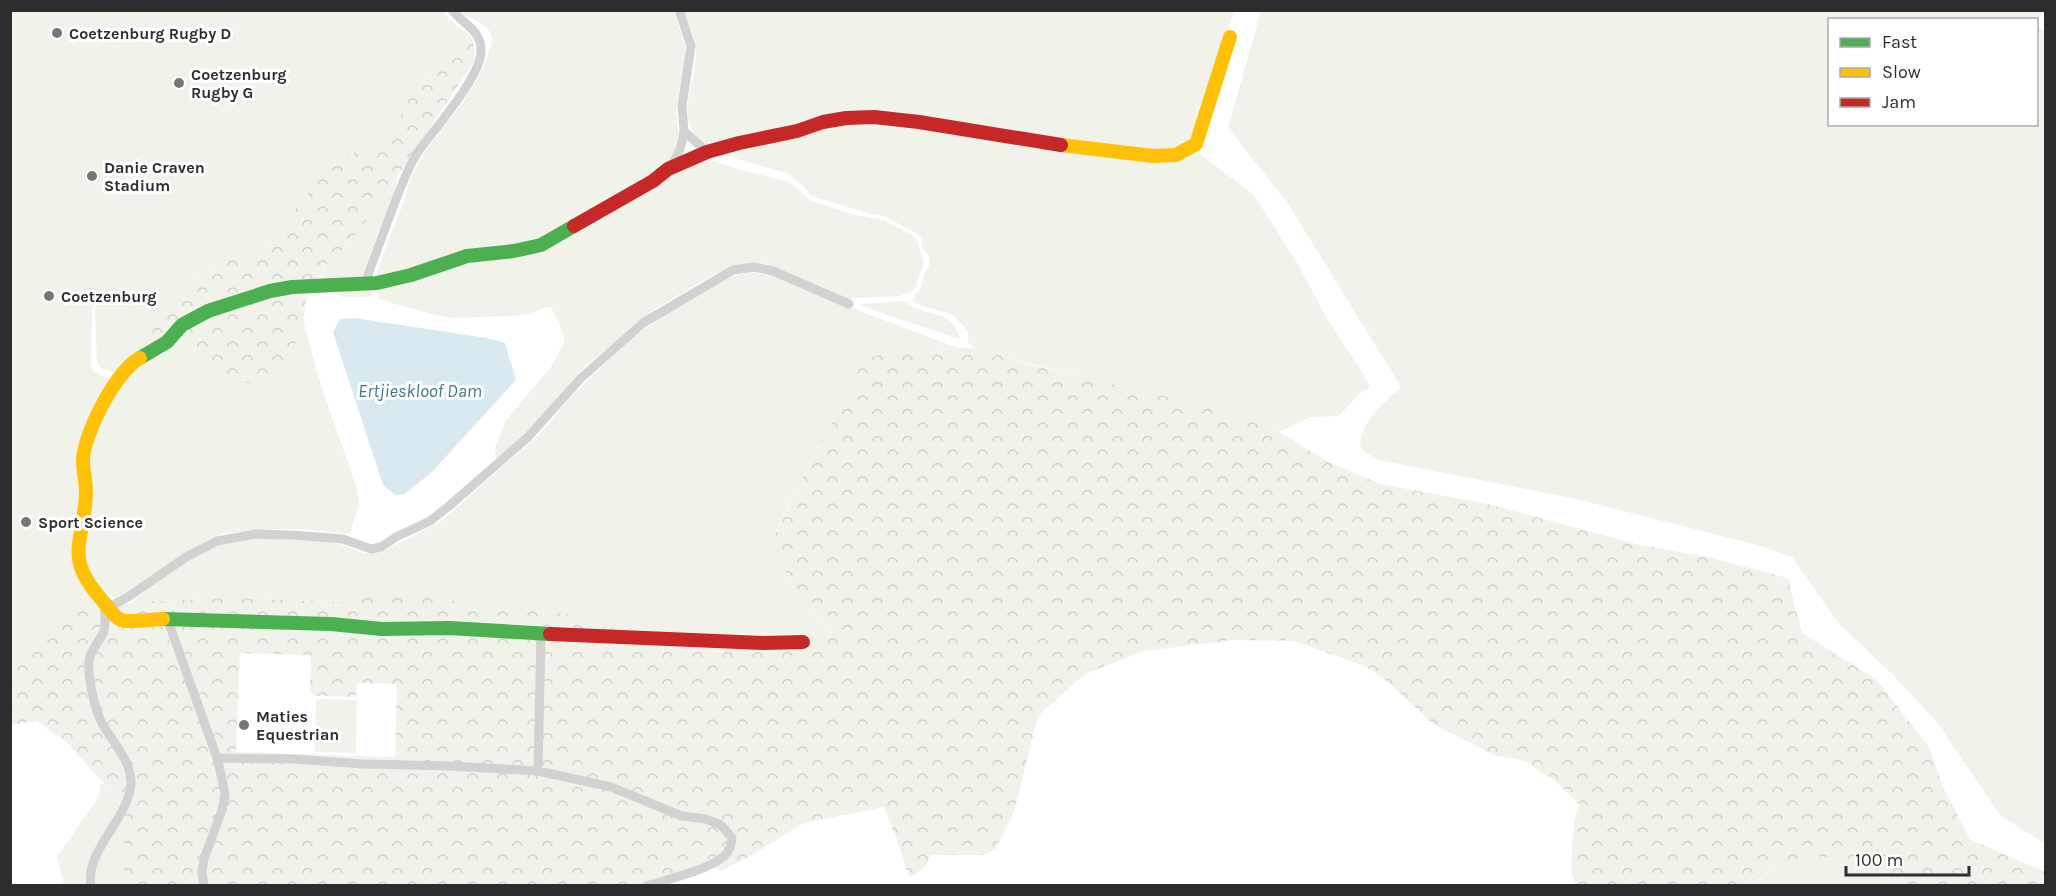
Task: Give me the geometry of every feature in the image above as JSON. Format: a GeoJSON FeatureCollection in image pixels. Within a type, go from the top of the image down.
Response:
{"type":"FeatureCollection","features":[{"type":"Feature","properties":{"kind":"street"},"geometry":{"type":"LineString","coordinates":[[365,283],[376,250],[415,156],[472,77],[479,60],[481,51],[479,38],[474,30],[452,10]]}},
{"type":"Feature","properties":{"kind":"street"},"geometry":{"type":"LineString","coordinates":[[679,10],[691,45],[682,106],[684,131],[679,156],[653,181],[541,245],[514,252],[467,256],[376,284],[281,289],[208,311],[182,325],[167,342],[134,361],[125,371],[92,424],[83,459],[86,493],[78,548],[80,569],[90,587],[122,620],[167,618],[331,624],[382,629],[449,628],[763,643],[803,642]]}},
{"type":"Feature","properties":{"kind":"street"},"geometry":{"type":"LineString","coordinates":[[668,169],[706,152],[739,143],[797,131],[823,122],[874,117],[919,122],[1030,141],[1153,156],[1176,155],[1196,144],[1230,37]]}},
{"type":"Feature","properties":{"kind":"street"},"geometry":{"type":"LineString","coordinates":[[684,131],[706,152]]}},
{"type":"Feature","properties":{"kind":"street"},"geometry":{"type":"LineString","coordinates":[[104,604],[113,605],[128,597],[186,557],[217,541],[256,534],[292,535],[343,539],[371,549],[381,547],[396,537],[430,521],[528,437],[581,378],[643,323],[733,270],[754,267],[773,271],[849,304]]}},
{"type":"Feature","properties":{"kind":"street"},"geometry":{"type":"LineString","coordinates":[[91,885],[92,867],[126,806],[131,783],[129,766],[101,720],[92,693],[89,660],[103,632],[104,604]]}},
{"type":"Feature","properties":{"kind":"street"},"geometry":{"type":"LineString","coordinates":[[167,618],[217,758],[225,795],[222,810],[204,859],[202,872],[204,885]]}},
{"type":"Feature","properties":{"kind":"street"},"geometry":{"type":"LineString","coordinates":[[538,771],[541,634]]}},
{"type":"Feature","properties":{"kind":"street"},"geometry":{"type":"LineString","coordinates":[[217,758],[294,759],[538,771],[611,786],[682,816],[706,819],[721,825],[732,838],[731,847],[724,856],[711,864],[647,885]]}},
{"type":"Feature","properties":{"kind":"green space"},"geometry":{"type":"Polygon","coordinates":[[[11,11],[442,11],[466,32],[410,96],[390,135],[332,166],[293,212],[269,245],[197,273],[185,291],[152,324],[163,337],[117,373],[102,369],[97,363],[95,309],[100,294],[89,289],[88,293],[97,296],[92,311],[91,367],[98,374],[115,380],[93,408],[90,417],[83,491],[74,536],[101,607],[82,606],[52,623],[44,640],[11,669],[11,11]]]}},
{"type":"Feature","properties":{"kind":"green space"},"geometry":{"type":"Polygon","coordinates":[[[458,11],[674,11],[686,49],[676,113],[679,135],[675,153],[667,163],[651,174],[547,238],[376,277],[413,174],[431,144],[472,88],[488,55],[492,40],[490,33],[483,25],[458,11]]]}},
{"type":"Feature","properties":{"kind":"green space"},"geometry":{"type":"Polygon","coordinates":[[[683,11],[1234,11],[1190,144],[1180,150],[1154,152],[875,113],[708,147],[691,128],[688,118],[696,46],[683,11]]]}},
{"type":"Feature","properties":{"kind":"green space"},"geometry":{"type":"Polygon","coordinates":[[[1261,11],[2041,11],[2038,26],[2046,33],[2045,844],[2000,815],[1936,721],[1892,674],[1839,624],[1792,557],[1757,545],[1572,498],[1378,460],[1361,450],[1363,432],[1367,423],[1401,387],[1287,202],[1228,128],[1261,11]]]}},
{"type":"Feature","properties":{"kind":"green space"},"geometry":{"type":"Polygon","coordinates":[[[466,32],[475,49],[474,62],[376,208],[348,244],[326,265],[307,297],[301,334],[276,376],[253,383],[222,382],[181,335],[163,337],[149,334],[152,324],[185,291],[197,273],[269,245],[332,165],[390,135],[410,96],[466,32]]]}},
{"type":"Feature","properties":{"kind":"green space"},"geometry":{"type":"Polygon","coordinates":[[[874,121],[1161,161],[1196,151],[1254,195],[1299,266],[1326,317],[1370,387],[1359,394],[1339,416],[1311,417],[1279,432],[1204,408],[974,348],[968,342],[968,331],[953,315],[917,304],[912,300],[921,288],[929,266],[929,257],[922,248],[922,240],[918,234],[884,216],[811,196],[804,186],[786,173],[727,156],[718,151],[825,127],[874,121]]]}},
{"type":"Feature","properties":{"kind":"green space"},"geometry":{"type":"Polygon","coordinates":[[[708,159],[792,184],[811,201],[855,215],[883,220],[912,235],[917,240],[924,264],[917,286],[900,296],[846,299],[762,263],[738,265],[713,275],[655,309],[582,369],[532,428],[499,459],[496,458],[495,448],[506,420],[551,367],[564,343],[563,332],[551,307],[514,316],[450,318],[381,300],[378,297],[379,288],[456,266],[505,259],[690,164],[708,159]]]}},
{"type":"Feature","properties":{"kind":"green space"},"geometry":{"type":"Polygon","coordinates":[[[398,177],[363,278],[318,281],[326,265],[348,244],[398,177]]]}},
{"type":"Feature","properties":{"kind":"green space"},"geometry":{"type":"Polygon","coordinates":[[[750,272],[779,277],[958,348],[880,355],[864,359],[862,391],[845,404],[825,433],[774,535],[789,582],[808,607],[830,629],[818,636],[746,633],[638,636],[547,609],[485,610],[397,587],[343,602],[234,598],[130,604],[209,547],[249,538],[280,537],[344,545],[362,553],[380,552],[441,521],[544,430],[568,400],[628,341],[661,317],[724,279],[750,272]]]}},
{"type":"Feature","properties":{"kind":"green space"},"geometry":{"type":"Polygon","coordinates":[[[369,288],[373,295],[369,297],[343,297],[335,294],[336,292],[369,288]]]}},
{"type":"Feature","properties":{"kind":"green space"},"geometry":{"type":"Polygon","coordinates":[[[903,301],[950,320],[960,339],[859,304],[903,301]]]}},
{"type":"Feature","properties":{"kind":"green space"},"geometry":{"type":"Polygon","coordinates":[[[303,319],[318,376],[357,489],[359,503],[350,534],[302,529],[223,533],[204,542],[128,594],[115,598],[94,584],[87,575],[83,537],[87,467],[100,417],[123,383],[134,371],[160,356],[181,335],[222,382],[301,334],[303,319]]]}},
{"type":"Feature","properties":{"kind":"green space"},"geometry":{"type":"Polygon","coordinates":[[[974,348],[1035,366],[1189,402],[1234,416],[1279,432],[1330,463],[1381,484],[1488,504],[1640,545],[1704,556],[1788,578],[1802,633],[1876,679],[1929,747],[1944,789],[1970,839],[2045,872],[2045,885],[1893,885],[1865,861],[1811,856],[1775,866],[1752,885],[1575,885],[1571,867],[1574,820],[1580,805],[1555,781],[1525,761],[1496,756],[1433,724],[1388,682],[1365,666],[1294,641],[1234,640],[1144,651],[1085,674],[1038,716],[1014,812],[995,850],[984,855],[931,855],[923,869],[909,877],[884,807],[804,823],[747,858],[720,871],[710,862],[640,885],[126,885],[123,863],[126,817],[107,787],[67,743],[37,721],[11,725],[11,669],[44,640],[52,623],[64,610],[82,606],[234,598],[343,602],[397,587],[485,609],[547,609],[638,636],[746,633],[818,636],[830,629],[808,607],[789,582],[774,536],[825,433],[845,404],[862,391],[857,373],[864,359],[880,355],[974,348]],[[240,653],[236,752],[395,757],[397,684],[357,683],[356,697],[315,696],[310,692],[311,655],[240,653]]]}},
{"type":"Feature","properties":{"kind":"green space"},"geometry":{"type":"Polygon","coordinates":[[[316,699],[357,700],[356,753],[315,752],[316,699]]]}},
{"type":"Feature","properties":{"kind":"green space"},"geometry":{"type":"Polygon","coordinates":[[[101,782],[107,787],[126,817],[123,863],[126,885],[64,885],[57,857],[99,796],[101,782]]]}},
{"type":"Feature","properties":{"kind":"green space"},"geometry":{"type":"Polygon","coordinates":[[[1811,856],[1865,861],[1893,885],[1752,886],[1775,866],[1811,856]]]}},
{"type":"Feature","properties":{"kind":"water","name":"Ertjieskloof Dam"},"geometry":{"type":"Polygon","coordinates":[[[355,318],[487,338],[505,343],[516,380],[432,472],[405,494],[395,495],[383,485],[333,332],[340,319],[355,318]]]}},
{"type":"Feature","properties":{"kind":"traffic: fast"},"geometry":{"type":"LineString","coordinates":[[140,358],[167,342],[182,325],[208,311],[270,291],[292,287],[377,283],[411,275],[467,256],[514,251],[541,245],[574,226]]}},
{"type":"Feature","properties":{"kind":"traffic: fast"},"geometry":{"type":"LineString","coordinates":[[163,619],[331,624],[382,629],[449,628],[550,634]]}},
{"type":"Feature","properties":{"kind":"traffic: slow"},"geometry":{"type":"LineString","coordinates":[[1061,145],[1153,156],[1176,155],[1196,144],[1230,37]]}},
{"type":"Feature","properties":{"kind":"traffic: slow"},"geometry":{"type":"LineString","coordinates":[[140,358],[121,376],[112,389],[89,434],[83,460],[86,492],[79,559],[82,571],[90,584],[118,619],[130,621],[163,619]]}},
{"type":"Feature","properties":{"kind":"traffic: jam"},"geometry":{"type":"LineString","coordinates":[[574,226],[653,181],[668,169],[707,152],[846,118],[874,117],[919,122],[1061,145]]}},
{"type":"Feature","properties":{"kind":"traffic: jam"},"geometry":{"type":"LineString","coordinates":[[550,634],[763,643],[803,642]]}},
{"type":"Feature","properties":{"kind":"place","name":"Coetzenburg Rugby D"},"geometry":{"type":"Point","coordinates":[57,33]}},
{"type":"Feature","properties":{"kind":"place","name":"Coetzenburg Rugby G"},"geometry":{"type":"Point","coordinates":[179,83]}},
{"type":"Feature","properties":{"kind":"place","name":"Danie Craven Stadium"},"geometry":{"type":"Point","coordinates":[92,176]}},
{"type":"Feature","properties":{"kind":"place","name":"Coetzenburg"},"geometry":{"type":"Point","coordinates":[49,296]}},
{"type":"Feature","properties":{"kind":"place","name":"Sport Science"},"geometry":{"type":"Point","coordinates":[26,522]}},
{"type":"Feature","properties":{"kind":"place","name":"Maties Equestrian"},"geometry":{"type":"Point","coordinates":[244,725]}}]}
